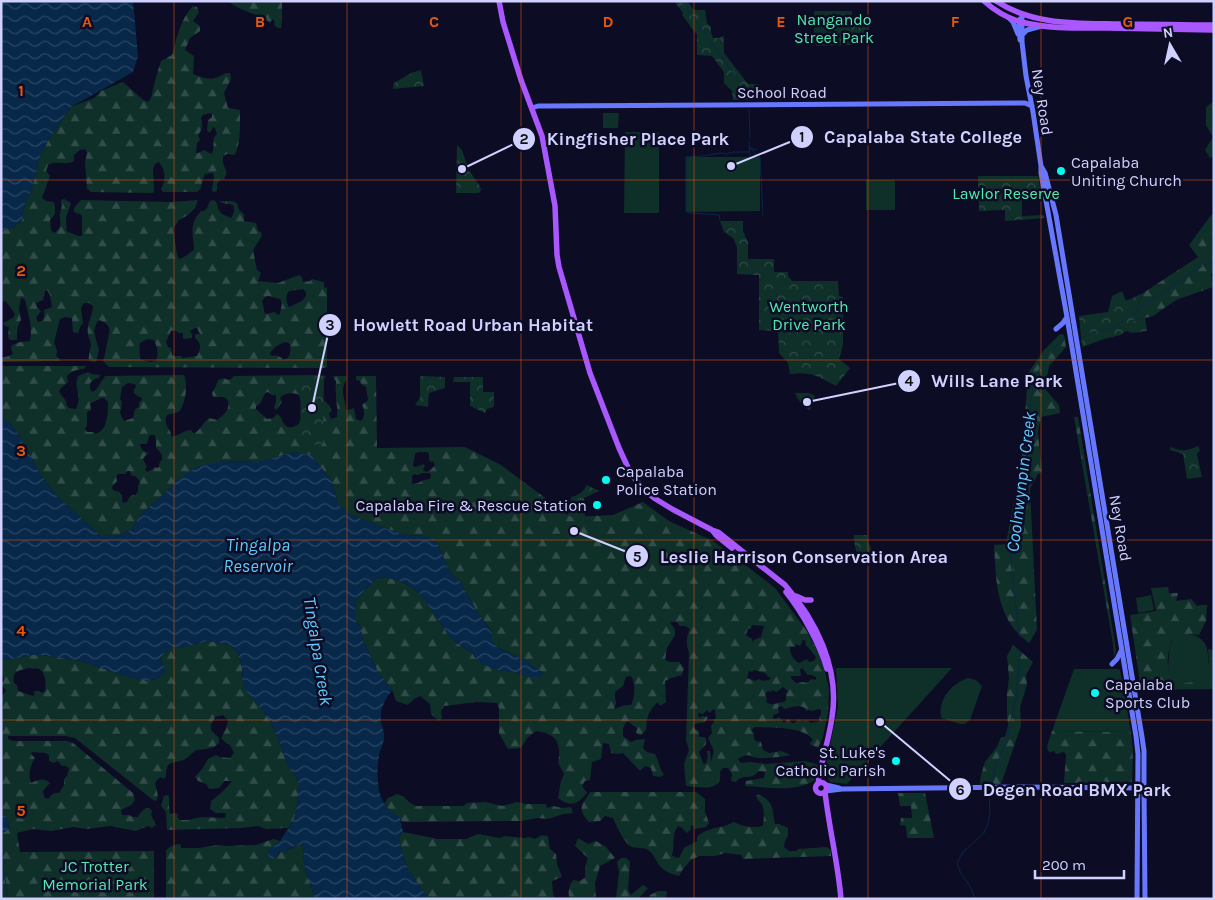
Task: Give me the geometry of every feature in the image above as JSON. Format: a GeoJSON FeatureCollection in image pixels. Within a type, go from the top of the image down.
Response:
{"type":"FeatureCollection","features":[{"type":"Feature","properties":{"kind":"main road"},"geometry":{"type":"LineString","coordinates":[[499,1],[503,22],[521,80],[542,136],[555,206],[559,267],[590,373],[624,460],[630,472],[648,494],[672,509],[718,532],[780,580],[794,596],[808,617],[823,645],[833,677],[832,683]]}},
{"type":"Feature","properties":{"kind":"main road"},"geometry":{"type":"LineString","coordinates":[[984,1],[1013,22],[1021,38],[1027,30],[1042,26]]}},
{"type":"Feature","properties":{"kind":"main road"},"geometry":{"type":"LineString","coordinates":[[996,1],[1022,15],[1066,23],[1214,25]]}},
{"type":"Feature","properties":{"kind":"main road","name":"Ney Road"},"geometry":{"type":"LineString","coordinates":[[1022,15],[1021,38],[1041,174],[1067,317],[1133,715],[1138,754],[1137,899]]}},
{"type":"Feature","properties":{"kind":"main road"},"geometry":{"type":"LineString","coordinates":[[1008,18],[1042,26],[1067,28],[1214,30]]}},
{"type":"Feature","properties":{"kind":"main road","name":"School Road"},"geometry":{"type":"LineString","coordinates":[[532,108],[538,106],[955,103],[1025,103],[1032,106]]}},
{"type":"Feature","properties":{"kind":"main road","name":"Ney Road"},"geometry":{"type":"LineString","coordinates":[[1041,166],[1045,173],[1056,215],[1144,750],[1145,899]]}},
{"type":"Feature","properties":{"kind":"main road"},"geometry":{"type":"LineString","coordinates":[[1056,329],[1067,317]]}},
{"type":"Feature","properties":{"kind":"main road"},"geometry":{"type":"LineString","coordinates":[[712,530],[774,580],[791,598],[820,648],[832,683],[833,694],[833,711],[821,770],[828,819],[838,867],[841,899]]}},
{"type":"Feature","properties":{"kind":"main road"},"geometry":{"type":"LineString","coordinates":[[794,596],[811,602],[808,609],[808,617]]}},
{"type":"Feature","properties":{"kind":"main road"},"geometry":{"type":"LineString","coordinates":[[1112,664],[1122,650]]}},
{"type":"Feature","properties":{"kind":"main road"},"geometry":{"type":"LineString","coordinates":[[823,788],[1144,788]]}},
{"type":"Feature","properties":{"kind":"green space"},"geometry":{"type":"Polygon","coordinates":[[[228,1],[282,1],[281,28],[275,26],[273,19],[270,23],[238,8],[228,1]]]}},
{"type":"Feature","properties":{"kind":"green space"},"geometry":{"type":"Polygon","coordinates":[[[674,1],[687,1],[694,10],[705,10],[707,23],[711,27],[713,38],[724,36],[724,53],[748,84],[759,84],[758,100],[733,100],[732,91],[724,83],[724,72],[712,56],[697,55],[697,35],[674,1]]]}},
{"type":"Feature","properties":{"kind":"green space"},"geometry":{"type":"Polygon","coordinates":[[[193,6],[197,7],[199,12],[193,21],[200,26],[200,31],[190,38],[185,50],[194,56],[193,74],[212,79],[230,73],[231,79],[224,93],[228,108],[240,110],[240,133],[237,150],[235,155],[227,154],[223,156],[226,174],[224,179],[221,179],[217,184],[217,191],[214,192],[212,189],[213,173],[205,174],[201,188],[197,192],[163,192],[161,189],[165,176],[159,162],[155,164],[153,169],[153,193],[91,192],[87,189],[85,162],[87,153],[85,149],[80,150],[74,155],[74,161],[48,165],[46,171],[50,176],[42,198],[46,201],[54,202],[55,214],[50,220],[51,230],[54,233],[60,226],[61,200],[64,199],[71,203],[66,218],[66,231],[78,236],[82,236],[82,216],[74,212],[74,208],[81,200],[171,202],[198,200],[195,208],[179,220],[173,229],[179,259],[194,250],[193,225],[197,216],[207,208],[210,201],[214,200],[221,213],[231,218],[234,212],[233,205],[219,201],[237,203],[239,210],[244,214],[244,221],[256,223],[258,231],[261,232],[262,236],[253,250],[257,270],[261,273],[258,281],[278,283],[299,275],[302,277],[303,282],[312,279],[324,282],[324,287],[327,288],[327,324],[325,327],[327,331],[327,367],[109,367],[103,361],[109,327],[99,320],[94,330],[99,350],[96,362],[89,361],[91,345],[88,330],[93,306],[89,303],[84,303],[81,308],[83,323],[78,333],[73,332],[72,318],[65,317],[60,319],[54,342],[57,351],[56,356],[61,361],[2,362],[1,358],[13,354],[12,345],[30,341],[31,331],[25,300],[21,297],[19,309],[21,320],[17,332],[17,340],[10,340],[8,337],[9,327],[3,323],[13,318],[15,314],[6,301],[1,302],[1,231],[14,227],[22,220],[25,203],[32,189],[40,156],[49,139],[71,107],[94,98],[101,91],[123,82],[148,102],[151,98],[161,61],[172,55],[180,29],[193,6]],[[212,114],[203,115],[201,118],[202,129],[198,135],[200,140],[197,143],[196,153],[204,150],[211,154],[214,137],[217,134],[213,127],[209,133],[207,130],[208,120],[212,117],[212,114]],[[303,289],[289,291],[286,299],[289,307],[302,301],[306,296],[306,292],[303,289]],[[47,290],[43,300],[36,303],[41,311],[36,318],[38,322],[42,321],[44,317],[44,310],[52,307],[47,290]],[[268,296],[262,301],[265,314],[275,312],[277,315],[280,314],[282,303],[280,299],[268,296]],[[197,328],[190,331],[192,338],[183,339],[183,333],[171,331],[166,342],[168,347],[171,348],[172,355],[183,358],[197,356],[200,347],[195,336],[200,334],[197,328]],[[147,339],[140,343],[140,359],[150,362],[156,361],[157,350],[154,340],[147,339]],[[286,342],[270,354],[283,360],[289,356],[290,344],[286,342]]]}},
{"type":"Feature","properties":{"kind":"green space","name":"Nangando Street Park"},"geometry":{"type":"Polygon","coordinates":[[[814,11],[852,11],[852,25],[867,25],[867,33],[852,33],[852,45],[816,46],[815,42],[802,42],[802,39],[814,39],[814,11]]]}},
{"type":"Feature","properties":{"kind":"green space"},"geometry":{"type":"Polygon","coordinates":[[[421,70],[424,86],[393,89],[394,83],[411,73],[421,70]]]}},
{"type":"Feature","properties":{"kind":"green space"},"geometry":{"type":"Polygon","coordinates":[[[1214,101],[1214,156],[1210,158],[1205,150],[1213,137],[1206,125],[1206,107],[1214,101]]]}},
{"type":"Feature","properties":{"kind":"green space"},"geometry":{"type":"Polygon","coordinates":[[[603,113],[619,113],[618,128],[603,128],[603,113]]]}},
{"type":"Feature","properties":{"kind":"green space"},"geometry":{"type":"Polygon","coordinates":[[[625,132],[659,132],[659,213],[624,213],[625,132]]]}},
{"type":"Feature","properties":{"kind":"green space"},"geometry":{"type":"Polygon","coordinates":[[[457,145],[462,150],[469,171],[480,186],[481,190],[479,193],[456,193],[457,145]]]}},
{"type":"Feature","properties":{"kind":"green space"},"geometry":{"type":"Polygon","coordinates":[[[686,157],[760,157],[760,211],[686,212],[686,157]]]}},
{"type":"Feature","properties":{"kind":"green space","name":"Lawlor Reserve"},"geometry":{"type":"Polygon","coordinates":[[[978,176],[1038,176],[1042,199],[1022,200],[1022,216],[1044,215],[1044,218],[1005,221],[1005,210],[979,211],[978,176]]]}},
{"type":"Feature","properties":{"kind":"green space"},"geometry":{"type":"Polygon","coordinates":[[[866,180],[895,180],[895,210],[866,210],[866,180]]]}},
{"type":"Feature","properties":{"kind":"green space"},"geometry":{"type":"Polygon","coordinates":[[[1212,214],[1214,216],[1214,272],[1211,274],[1213,287],[1176,300],[1153,316],[1133,321],[1143,293],[1198,257],[1189,245],[1212,214]]]}},
{"type":"Feature","properties":{"kind":"green space","name":"Wentworth Drive Park"},"geometry":{"type":"Polygon","coordinates":[[[720,221],[743,221],[743,231],[748,242],[748,259],[774,259],[774,272],[788,272],[788,276],[792,281],[838,281],[839,296],[843,297],[843,345],[839,359],[850,368],[836,386],[814,375],[804,373],[790,374],[788,363],[779,353],[778,331],[759,330],[759,275],[737,274],[737,247],[733,238],[724,232],[720,221]]]}},
{"type":"Feature","properties":{"kind":"green space"},"geometry":{"type":"Polygon","coordinates":[[[1122,291],[1126,301],[1143,293],[1133,321],[1145,318],[1147,331],[1132,333],[1127,331],[1121,335],[1082,347],[1079,316],[1108,312],[1112,296],[1122,291]]]}},
{"type":"Feature","properties":{"kind":"green space"},"geometry":{"type":"Polygon","coordinates":[[[1060,334],[1064,335],[1066,347],[1049,366],[1046,390],[1059,405],[1060,413],[1041,417],[1038,432],[1042,472],[1038,474],[1030,489],[1037,630],[1029,643],[1010,623],[1004,611],[997,586],[994,545],[1006,544],[1022,457],[1028,373],[1044,350],[1060,334]]]}},
{"type":"Feature","properties":{"kind":"green space"},"geometry":{"type":"Polygon","coordinates":[[[1,366],[86,366],[84,369],[79,369],[67,376],[68,382],[59,392],[69,408],[76,409],[79,400],[78,376],[88,372],[100,375],[99,378],[90,383],[92,392],[96,390],[105,376],[183,375],[186,386],[183,404],[179,412],[167,415],[166,419],[166,424],[172,437],[191,430],[194,434],[209,418],[217,420],[225,414],[228,409],[228,400],[224,397],[213,397],[212,393],[218,380],[224,378],[228,380],[234,376],[326,376],[323,381],[324,388],[320,397],[332,410],[329,414],[331,419],[337,417],[336,381],[333,376],[346,376],[347,379],[343,390],[346,409],[354,408],[356,419],[361,421],[364,413],[362,405],[368,400],[366,387],[356,380],[356,376],[376,376],[377,448],[465,447],[501,465],[573,517],[613,515],[643,502],[669,521],[713,541],[775,588],[806,629],[818,652],[825,672],[829,689],[828,713],[823,737],[818,748],[809,744],[813,740],[809,735],[802,732],[755,727],[751,730],[755,741],[761,742],[763,750],[769,753],[781,751],[791,755],[758,758],[747,755],[738,759],[741,763],[765,764],[805,761],[816,764],[818,767],[815,780],[799,787],[790,788],[745,786],[746,781],[764,778],[765,772],[759,771],[753,776],[742,778],[736,782],[731,781],[732,774],[728,768],[723,768],[720,772],[718,783],[714,786],[704,788],[686,786],[684,764],[689,750],[686,741],[689,653],[687,641],[690,629],[680,626],[677,622],[670,622],[675,630],[675,635],[667,648],[665,660],[679,662],[684,668],[682,675],[665,681],[666,702],[660,706],[658,702],[652,708],[646,730],[641,735],[636,733],[637,728],[627,721],[623,728],[623,736],[631,742],[645,739],[643,748],[647,752],[655,754],[664,775],[660,777],[653,776],[651,768],[645,766],[640,771],[623,753],[611,753],[609,744],[603,743],[601,759],[592,762],[590,780],[585,781],[582,786],[587,793],[577,802],[567,803],[558,798],[564,774],[558,763],[559,751],[555,739],[547,733],[536,731],[527,738],[521,748],[508,749],[499,733],[499,708],[497,703],[477,702],[444,706],[441,711],[442,718],[439,721],[431,714],[430,704],[420,696],[408,705],[396,701],[392,690],[378,672],[363,640],[360,626],[355,619],[356,602],[362,593],[376,579],[386,577],[402,582],[418,592],[449,636],[471,652],[477,660],[497,670],[514,672],[530,677],[540,677],[543,673],[528,662],[503,650],[490,639],[492,632],[480,616],[459,580],[451,574],[437,543],[425,536],[408,535],[387,529],[349,514],[338,504],[332,481],[311,455],[294,452],[259,462],[222,461],[176,481],[142,513],[132,529],[120,535],[100,535],[57,496],[40,474],[12,425],[1,418],[1,366]],[[128,383],[122,387],[120,399],[122,402],[120,413],[124,421],[133,418],[135,409],[139,407],[142,399],[134,393],[135,384],[128,383]],[[268,392],[265,393],[262,401],[256,406],[256,409],[267,419],[273,418],[277,414],[285,425],[289,427],[293,427],[300,422],[302,408],[299,395],[289,394],[282,396],[280,398],[282,402],[276,410],[274,408],[276,395],[268,392]],[[101,398],[90,404],[91,410],[87,412],[87,426],[85,429],[87,432],[94,432],[95,434],[103,429],[105,425],[108,402],[101,398]],[[155,435],[149,436],[147,444],[140,444],[143,450],[149,453],[143,459],[147,472],[154,467],[159,467],[162,455],[156,447],[155,435]],[[418,452],[415,454],[413,466],[424,464],[424,471],[428,471],[435,465],[433,461],[429,460],[427,452],[418,452]],[[127,471],[126,474],[118,474],[116,477],[117,481],[112,487],[113,490],[122,495],[123,503],[127,502],[130,497],[138,492],[139,480],[131,475],[130,471],[127,471]],[[422,473],[412,476],[412,484],[430,479],[431,474],[422,473]],[[752,625],[751,629],[748,628],[746,635],[752,639],[753,643],[754,640],[761,637],[764,626],[752,625]],[[803,640],[800,646],[796,644],[795,647],[790,647],[790,649],[792,656],[797,662],[799,663],[807,659],[809,662],[814,661],[816,657],[806,646],[805,640],[803,640]],[[802,668],[800,676],[791,676],[791,678],[796,683],[807,683],[811,679],[816,680],[816,677],[807,675],[802,668]],[[754,670],[752,672],[749,671],[747,678],[755,681],[771,679],[765,673],[754,670]],[[631,676],[626,677],[623,686],[615,692],[616,703],[614,709],[631,705],[634,682],[631,676]],[[783,687],[777,692],[772,690],[765,694],[766,702],[773,704],[786,700],[788,691],[783,687]],[[781,706],[778,707],[779,713],[773,715],[773,718],[779,717],[784,723],[788,719],[795,723],[798,719],[802,721],[807,720],[811,723],[820,721],[821,710],[805,711],[804,707],[799,706],[785,709],[781,706]],[[713,709],[710,713],[707,710],[703,714],[698,713],[699,718],[702,716],[708,717],[705,722],[695,724],[694,727],[699,731],[700,737],[705,737],[706,739],[705,745],[699,752],[703,763],[706,764],[707,751],[710,751],[711,762],[713,754],[713,748],[708,738],[712,733],[711,726],[714,719],[716,719],[715,710],[713,709]]]}},
{"type":"Feature","properties":{"kind":"green space"},"geometry":{"type":"Polygon","coordinates":[[[301,376],[324,376],[323,447],[300,441],[301,376]]]}},
{"type":"Feature","properties":{"kind":"green space"},"geometry":{"type":"Polygon","coordinates":[[[421,376],[445,377],[445,388],[429,393],[428,407],[415,405],[420,398],[421,376]]]}},
{"type":"Feature","properties":{"kind":"green space"},"geometry":{"type":"Polygon","coordinates":[[[454,377],[483,377],[483,392],[494,392],[494,407],[487,409],[485,413],[470,406],[470,382],[453,382],[454,377]]]}},
{"type":"Feature","properties":{"kind":"green space"},"geometry":{"type":"Polygon","coordinates":[[[795,393],[809,393],[815,396],[810,410],[801,403],[795,393]]]}},
{"type":"Feature","properties":{"kind":"green space"},"geometry":{"type":"Polygon","coordinates":[[[1074,417],[1078,417],[1116,650],[1114,658],[1113,644],[1074,417]]]}},
{"type":"Feature","properties":{"kind":"green space"},"geometry":{"type":"Polygon","coordinates":[[[1198,446],[1200,450],[1197,454],[1202,477],[1187,479],[1183,454],[1170,450],[1170,447],[1184,450],[1198,446]]]}},
{"type":"Feature","properties":{"kind":"green space"},"geometry":{"type":"Polygon","coordinates":[[[587,485],[599,491],[584,498],[585,517],[568,515],[571,497],[584,490],[587,485]]]}},
{"type":"Feature","properties":{"kind":"green space"},"geometry":{"type":"Polygon","coordinates":[[[854,535],[867,535],[875,558],[862,565],[856,550],[854,535]]]}},
{"type":"Feature","properties":{"kind":"green space"},"geometry":{"type":"Polygon","coordinates":[[[1168,587],[1169,593],[1178,593],[1176,601],[1191,599],[1197,606],[1207,605],[1206,621],[1199,635],[1184,635],[1171,642],[1168,669],[1172,677],[1209,663],[1208,649],[1214,650],[1214,689],[1141,690],[1130,615],[1156,611],[1151,588],[1168,587]]]}},
{"type":"Feature","properties":{"kind":"green space"},"geometry":{"type":"Polygon","coordinates":[[[1151,595],[1154,610],[1138,613],[1136,598],[1151,595]]]}},
{"type":"Feature","properties":{"kind":"green space"},"geometry":{"type":"Polygon","coordinates":[[[1183,634],[1193,635],[1201,639],[1208,651],[1207,670],[1198,680],[1189,683],[1175,680],[1168,671],[1171,643],[1183,634]]]}},
{"type":"Feature","properties":{"kind":"green space","name":"JC Trotter Memorial Park"},"geometry":{"type":"Polygon","coordinates":[[[208,641],[230,645],[238,654],[242,666],[242,676],[251,696],[269,719],[286,761],[299,784],[296,813],[288,828],[266,829],[258,826],[167,830],[166,812],[161,806],[164,796],[167,795],[169,797],[170,814],[178,814],[177,817],[180,820],[201,817],[225,818],[226,813],[216,813],[210,809],[211,801],[232,781],[224,781],[219,788],[209,789],[206,784],[198,781],[195,777],[208,759],[216,755],[230,758],[234,753],[230,745],[221,738],[228,720],[223,715],[215,717],[211,725],[211,730],[219,738],[219,743],[214,747],[196,750],[184,760],[168,765],[166,777],[163,779],[161,777],[155,783],[158,794],[156,801],[75,738],[65,736],[8,736],[8,739],[13,741],[67,741],[73,743],[133,793],[135,800],[131,805],[121,810],[122,815],[138,817],[142,811],[149,808],[152,811],[151,815],[156,825],[152,828],[148,826],[136,831],[110,826],[87,829],[73,827],[51,831],[33,829],[17,833],[20,852],[154,851],[154,899],[1,899],[1,834],[10,828],[7,818],[1,811],[1,698],[6,690],[2,686],[4,681],[1,675],[3,672],[1,671],[1,660],[42,655],[81,661],[122,675],[148,681],[159,678],[165,671],[160,659],[164,654],[171,648],[181,648],[208,641]],[[30,668],[18,671],[13,679],[18,691],[33,696],[35,694],[33,693],[36,691],[42,693],[45,691],[45,682],[41,671],[30,668]],[[32,752],[31,754],[35,758],[30,770],[31,783],[43,780],[50,783],[43,791],[44,797],[48,799],[54,793],[59,793],[64,785],[64,779],[69,768],[62,766],[58,761],[53,763],[49,761],[49,755],[46,753],[32,752]]]}},
{"type":"Feature","properties":{"kind":"green space"},"geometry":{"type":"Polygon","coordinates":[[[1013,645],[1033,662],[1026,675],[1027,685],[1020,707],[1021,726],[1001,784],[980,784],[985,762],[997,747],[1001,737],[1005,737],[1008,726],[1007,693],[1009,678],[1007,656],[1013,645]]]}},
{"type":"Feature","properties":{"kind":"green space"},"geometry":{"type":"Polygon","coordinates":[[[836,668],[952,668],[847,784],[830,782],[825,770],[838,707],[836,668]]]}},
{"type":"Feature","properties":{"kind":"green space","name":"Capalaba Sports Club"},"geometry":{"type":"Polygon","coordinates":[[[1074,669],[1120,670],[1131,732],[1052,731],[1074,669]]]}},
{"type":"Feature","properties":{"kind":"green space"},"geometry":{"type":"Polygon","coordinates":[[[968,678],[976,680],[982,686],[970,720],[965,724],[960,724],[941,718],[942,705],[947,693],[956,684],[968,678]]]}},
{"type":"Feature","properties":{"kind":"green space"},"geometry":{"type":"Polygon","coordinates":[[[1052,731],[1131,732],[1133,751],[1132,782],[1064,783],[1066,755],[1064,752],[1056,754],[1054,751],[1048,751],[1047,746],[1052,731]]]}},
{"type":"Feature","properties":{"kind":"green space"},"geometry":{"type":"Polygon","coordinates":[[[590,792],[696,792],[705,799],[705,812],[709,823],[706,827],[695,829],[691,825],[691,829],[687,833],[678,826],[674,837],[672,856],[679,858],[684,848],[697,841],[697,837],[701,833],[734,822],[748,827],[763,826],[763,808],[756,797],[757,794],[769,802],[775,824],[788,828],[788,836],[784,847],[789,851],[797,851],[798,849],[827,847],[831,850],[831,856],[743,859],[742,855],[725,853],[715,856],[699,856],[691,860],[679,876],[664,870],[648,850],[634,848],[626,843],[613,818],[605,816],[600,821],[589,822],[583,814],[582,807],[590,792]]]}},
{"type":"Feature","properties":{"kind":"green space"},"geometry":{"type":"Polygon","coordinates":[[[898,793],[925,793],[934,838],[907,838],[906,826],[900,825],[901,818],[912,818],[911,806],[900,806],[898,793]]]}},
{"type":"Feature","properties":{"kind":"green space"},"geometry":{"type":"Polygon","coordinates":[[[397,794],[416,806],[463,806],[467,803],[485,802],[502,806],[517,802],[546,804],[547,808],[553,806],[571,807],[573,813],[548,819],[537,818],[522,821],[405,822],[401,821],[384,804],[388,798],[397,794]]]}},
{"type":"Feature","properties":{"kind":"green space"},"geometry":{"type":"Polygon","coordinates":[[[403,832],[438,839],[466,839],[478,834],[500,838],[505,836],[535,839],[542,835],[548,836],[550,849],[556,854],[557,864],[562,877],[552,881],[555,899],[429,899],[408,869],[398,839],[403,832]]]}},
{"type":"Feature","properties":{"kind":"green space"},"geometry":{"type":"Polygon","coordinates":[[[578,838],[588,844],[596,841],[606,847],[615,858],[600,866],[595,883],[596,899],[570,899],[569,896],[569,889],[573,880],[579,881],[585,878],[585,867],[588,858],[575,846],[578,838]]]}},
{"type":"Feature","properties":{"kind":"green space"},"geometry":{"type":"Polygon","coordinates":[[[273,839],[280,841],[275,846],[274,858],[281,852],[286,852],[302,845],[305,867],[314,899],[166,899],[166,851],[170,847],[180,844],[181,848],[218,845],[256,845],[273,839]]]}},
{"type":"Feature","properties":{"kind":"green space"},"geometry":{"type":"Polygon","coordinates":[[[621,858],[626,858],[630,862],[628,890],[631,895],[643,885],[648,888],[638,899],[616,899],[619,872],[617,862],[621,858]]]}},
{"type":"Feature","properties":{"kind":"green space"},"geometry":{"type":"Polygon","coordinates":[[[658,891],[667,891],[666,899],[648,899],[650,895],[658,891]]]}},
{"type":"Feature","properties":{"kind":"water"},"geometry":{"type":"Polygon","coordinates":[[[1,1],[133,1],[138,56],[133,72],[71,107],[40,156],[32,189],[25,203],[22,220],[14,227],[1,231],[1,1]]]}},
{"type":"Feature","properties":{"kind":"water","name":"Tingalpa Reservoir"},"geometry":{"type":"Polygon","coordinates":[[[1,418],[12,425],[40,474],[57,496],[100,535],[120,535],[132,529],[142,513],[176,481],[197,467],[222,461],[259,462],[294,452],[311,455],[332,481],[338,504],[349,514],[387,529],[408,535],[425,536],[437,543],[451,574],[459,580],[492,633],[491,639],[493,643],[525,660],[543,673],[540,677],[530,677],[485,666],[471,652],[449,636],[418,592],[402,582],[386,577],[376,579],[356,602],[355,619],[360,626],[363,640],[378,672],[392,690],[385,701],[381,713],[384,735],[378,768],[380,795],[390,811],[400,818],[403,832],[398,839],[408,869],[429,899],[314,899],[305,867],[302,845],[294,846],[286,852],[280,852],[271,861],[267,850],[280,841],[293,821],[296,813],[299,784],[286,761],[269,719],[243,687],[242,666],[238,654],[230,645],[208,641],[181,648],[171,648],[160,659],[166,670],[159,678],[148,681],[122,675],[81,661],[42,655],[1,660],[1,418]]]}},
{"type":"Feature","properties":{"kind":"water"},"geometry":{"type":"Polygon","coordinates":[[[1,811],[7,818],[10,828],[1,834],[1,811]]]}},
{"type":"Feature","properties":{"kind":"waterway"},"geometry":{"type":"LineString","coordinates":[[681,1],[746,90],[749,99]]}},
{"type":"Feature","properties":{"kind":"waterway"},"geometry":{"type":"LineString","coordinates":[[749,109],[750,138]]}},
{"type":"Feature","properties":{"kind":"waterway"},"geometry":{"type":"LineString","coordinates":[[749,142],[750,156]]}},
{"type":"Feature","properties":{"kind":"waterway"},"geometry":{"type":"LineString","coordinates":[[750,147],[760,157],[763,215]]}},
{"type":"Feature","properties":{"kind":"waterway"},"geometry":{"type":"LineString","coordinates":[[750,148],[757,150]]}},
{"type":"Feature","properties":{"kind":"waterway"},"geometry":{"type":"LineString","coordinates":[[720,220],[719,215],[690,213],[686,211],[686,157],[750,152]]}},
{"type":"Feature","properties":{"kind":"waterway","name":"Coolnwynpin Creek"},"geometry":{"type":"LineString","coordinates":[[1083,334],[1102,331],[1116,326],[1151,300],[1204,265],[1214,261]]}},
{"type":"Feature","properties":{"kind":"waterway","name":"Coolnwynpin Creek"},"geometry":{"type":"LineString","coordinates":[[1019,636],[1010,552],[1011,538],[1025,475],[1033,379],[1056,346],[1066,338]]}},
{"type":"Feature","properties":{"kind":"waterway","name":"Coolnwynpin Creek"},"geometry":{"type":"LineString","coordinates":[[1016,701],[1020,654]]}},
{"type":"Feature","properties":{"kind":"waterway","name":"Coolnwynpin Creek"},"geometry":{"type":"LineString","coordinates":[[1007,740],[1015,702]]}},
{"type":"Feature","properties":{"kind":"waterway","name":"Coolnwynpin Creek"},"geometry":{"type":"LineString","coordinates":[[992,784],[996,765],[1007,742]]}},
{"type":"Feature","properties":{"kind":"waterway","name":"Coolnwynpin Creek"},"geometry":{"type":"LineString","coordinates":[[975,899],[957,863],[963,852],[984,833],[990,812],[989,792]]}},
{"type":"Feature","properties":{"kind":"waterway"},"geometry":{"type":"LineString","coordinates":[[1,850],[8,899]]}},
{"type":"Feature","properties":{"kind":"place","name":"Capalaba State College"},"geometry":{"type":"Point","coordinates":[731,166]}},
{"type":"Feature","properties":{"kind":"place","name":"Kingfisher Place Park"},"geometry":{"type":"Point","coordinates":[462,169]}},
{"type":"Feature","properties":{"kind":"place","name":"Capalaba Uniting Church"},"geometry":{"type":"Point","coordinates":[1061,171]}},
{"type":"Feature","properties":{"kind":"place","name":"Wills Lane Park"},"geometry":{"type":"Point","coordinates":[807,402]}},
{"type":"Feature","properties":{"kind":"place","name":"Howlett Road Urban Habitat"},"geometry":{"type":"Point","coordinates":[312,408]}},
{"type":"Feature","properties":{"kind":"place","name":"Capalaba Police Station"},"geometry":{"type":"Point","coordinates":[606,480]}},
{"type":"Feature","properties":{"kind":"place","name":"Capalaba Fire & Rescue Station"},"geometry":{"type":"Point","coordinates":[597,505]}},
{"type":"Feature","properties":{"kind":"place","name":"Leslie Harrison Conservation Area"},"geometry":{"type":"Point","coordinates":[574,531]}},
{"type":"Feature","properties":{"kind":"place","name":"Capalaba Sports Club"},"geometry":{"type":"Point","coordinates":[1095,693]}},
{"type":"Feature","properties":{"kind":"place","name":"Degen Road BMX Park"},"geometry":{"type":"Point","coordinates":[880,722]}},
{"type":"Feature","properties":{"kind":"place","name":"St. Luke's Catholic Parish"},"geometry":{"type":"Point","coordinates":[896,761]}},
{"type":"Feature","properties":{"kind":"water label","name":"Tingalpa Creek"},"geometry":{"type":"Point","coordinates":[318,651]}}]}
